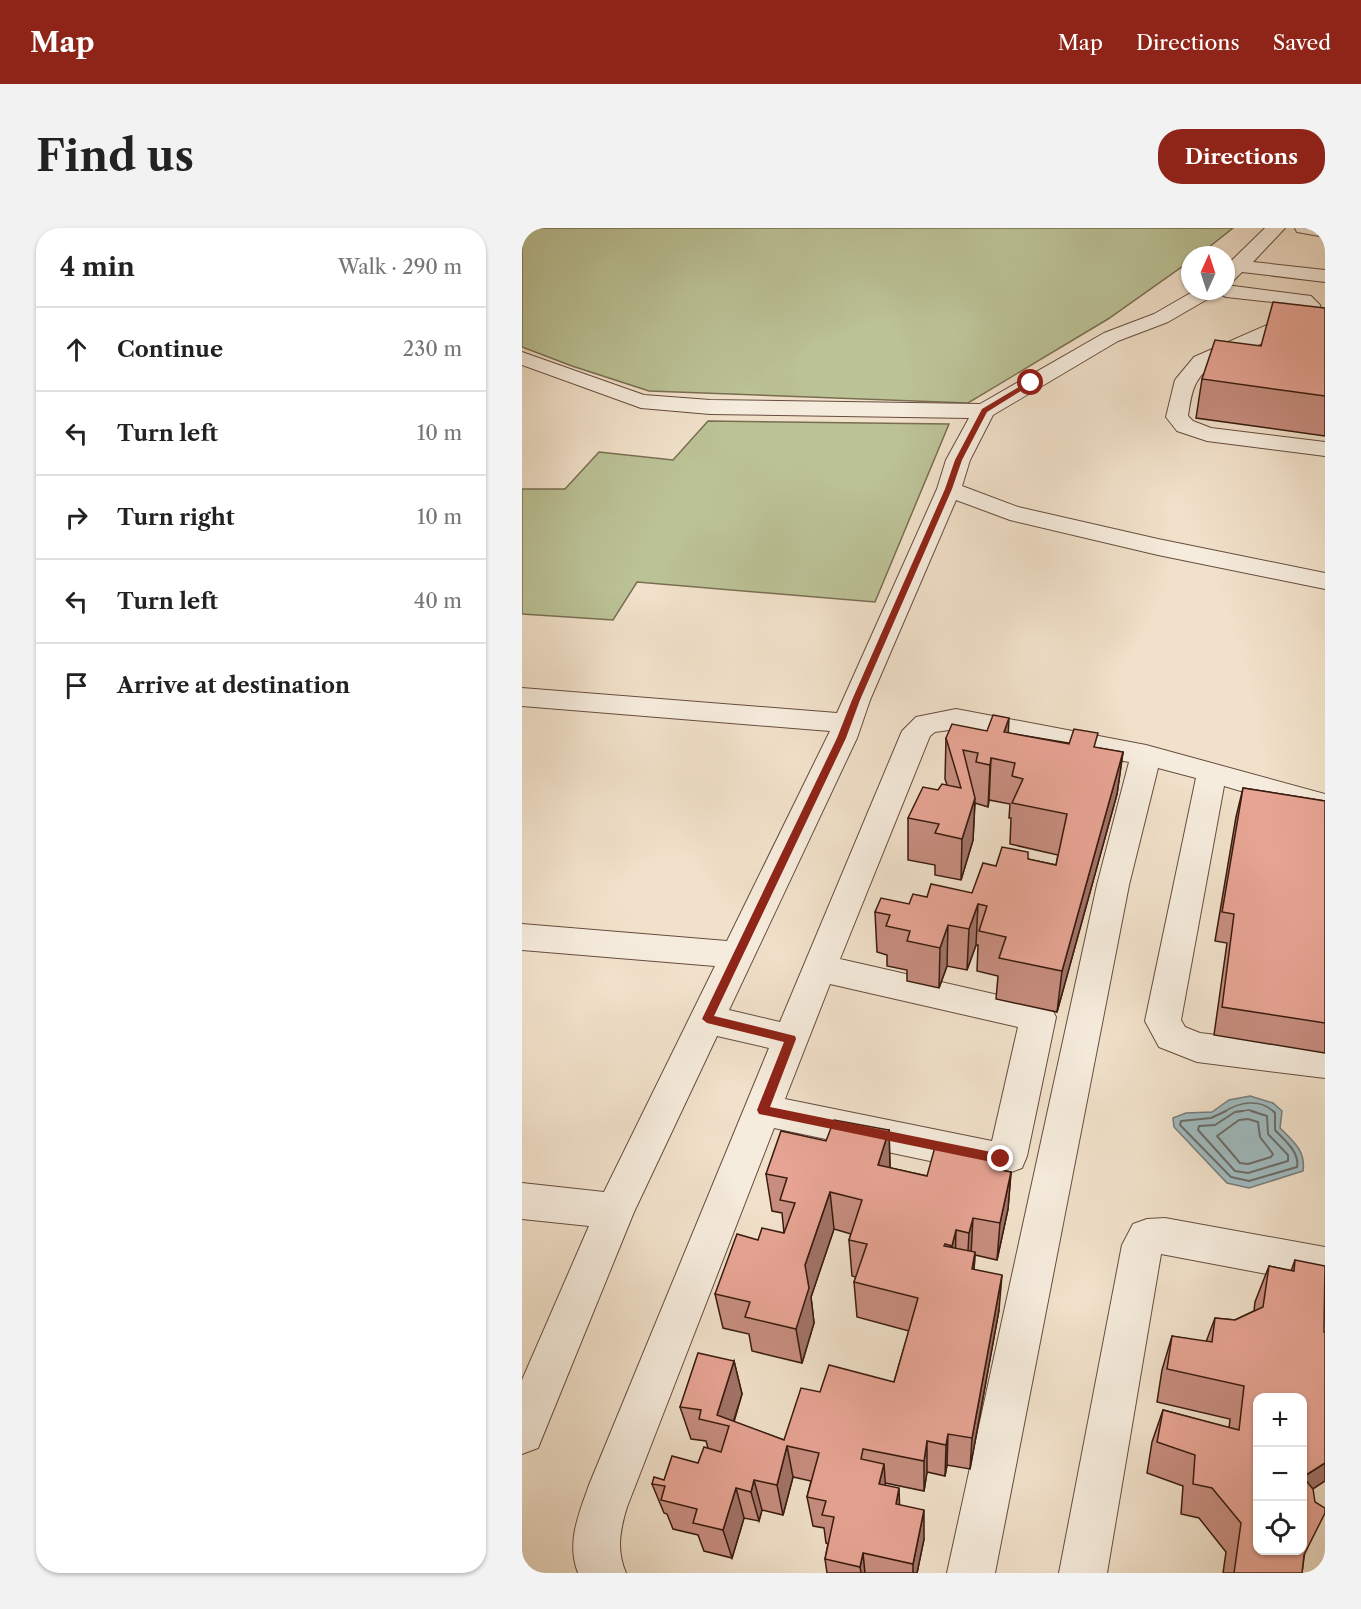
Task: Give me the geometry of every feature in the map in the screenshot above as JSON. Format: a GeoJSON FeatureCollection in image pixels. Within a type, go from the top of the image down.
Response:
{"type":"FeatureCollection","features":[{"type":"Feature","properties":{"kind":"street"},"geometry":{"type":"LineString","coordinates":[[1235,269],[1276,228]]}},
{"type":"Feature","properties":{"kind":"street"},"geometry":{"type":"LineString","coordinates":[[1304,228],[1325,231]]}},
{"type":"Feature","properties":{"kind":"street"},"geometry":{"type":"LineString","coordinates":[[1235,272],[1325,276]]}},
{"type":"Feature","properties":{"kind":"street"},"geometry":{"type":"LineString","coordinates":[[1235,292],[1304,300],[1310,305],[1312,313],[1202,362],[1189,372],[1182,385],[1177,417],[1185,426],[1207,434],[1325,449]]}},
{"type":"Feature","properties":{"kind":"street"},"geometry":{"type":"LineString","coordinates":[[522,358],[641,401],[710,407],[984,411],[1110,337],[1161,318],[1193,300]]}},
{"type":"Feature","properties":{"kind":"street"},"geometry":{"type":"LineString","coordinates":[[522,1432],[615,1211],[847,723],[949,489],[958,460],[984,411]]}},
{"type":"Feature","properties":{"kind":"street"},"geometry":{"type":"LineString","coordinates":[[949,489],[1010,513],[1158,547],[1325,581]]}},
{"type":"Feature","properties":{"kind":"street"},"geometry":{"type":"LineString","coordinates":[[522,697],[847,723]]}},
{"type":"Feature","properties":{"kind":"street"},"geometry":{"type":"LineString","coordinates":[[602,1573],[596,1562],[595,1541],[612,1485],[819,968],[917,731],[926,724],[956,719],[1146,755],[1325,805]]}},
{"type":"Feature","properties":{"kind":"street"},"geometry":{"type":"LineString","coordinates":[[971,1573],[1113,885],[1146,755]]}},
{"type":"Feature","properties":{"kind":"street"},"geometry":{"type":"LineString","coordinates":[[1212,772],[1163,1021],[1172,1036],[1197,1047],[1325,1063]]}},
{"type":"Feature","properties":{"kind":"street"},"geometry":{"type":"LineString","coordinates":[[522,936],[738,955]]}},
{"type":"Feature","properties":{"kind":"street"},"geometry":{"type":"LineString","coordinates":[[763,1110],[1001,1159],[1008,1156],[1038,1017],[819,968]]}},
{"type":"Feature","properties":{"kind":"street"},"geometry":{"type":"LineString","coordinates":[[707,1019],[791,1039]]}},
{"type":"Feature","properties":{"kind":"street"},"geometry":{"type":"LineString","coordinates":[[522,1201],[615,1211]]}},
{"type":"Feature","properties":{"kind":"street"},"geometry":{"type":"LineString","coordinates":[[1083,1573],[1142,1245],[1147,1237],[1165,1236],[1325,1266]]}},
{"type":"Feature","properties":{"kind":"green space"},"geometry":{"type":"Polygon","coordinates":[[[522,228],[1233,228],[1210,246],[1181,246],[1181,267],[1108,319],[968,403],[649,391],[522,347],[522,228]]]}},
{"type":"Feature","properties":{"kind":"green space"},"geometry":{"type":"Polygon","coordinates":[[[708,421],[949,424],[875,602],[637,582],[613,620],[522,614],[522,489],[565,489],[599,452],[673,460],[708,421]]]}},
{"type":"Feature","properties":{"kind":"water"},"geometry":{"type":"Polygon","coordinates":[[[1250,1096],[1273,1103],[1282,1111],[1280,1128],[1298,1147],[1303,1171],[1249,1188],[1227,1183],[1174,1127],[1173,1118],[1186,1113],[1212,1112],[1229,1100],[1250,1096]]]}},
{"type":"Feature","properties":{"kind":"building"},"geometry":{"type":"Polygon","coordinates":[[[1273,302],[1325,308],[1325,396],[1202,379],[1215,340],[1261,346],[1273,302]]]}},
{"type":"Feature","properties":{"kind":"building"},"geometry":{"type":"Polygon","coordinates":[[[993,715],[1009,718],[1004,732],[1069,744],[1074,729],[1098,733],[1094,747],[1123,752],[1062,971],[999,958],[1006,937],[979,931],[987,906],[978,904],[969,929],[948,925],[940,948],[907,941],[910,931],[886,926],[890,915],[875,912],[881,898],[909,904],[913,894],[927,897],[931,884],[972,893],[983,863],[996,866],[1002,847],[1028,852],[1028,859],[1056,865],[1067,814],[1012,803],[1023,779],[1012,776],[1015,763],[991,758],[990,765],[976,762],[978,753],[963,750],[975,798],[962,839],[935,833],[939,824],[908,818],[923,787],[938,790],[942,784],[961,788],[946,738],[952,724],[987,731],[993,715]]]}},
{"type":"Feature","properties":{"kind":"building"},"geometry":{"type":"Polygon","coordinates":[[[1243,788],[1325,801],[1325,1023],[1222,1007],[1234,914],[1222,912],[1243,788]]]}},
{"type":"Feature","properties":{"kind":"building"},"geometry":{"type":"Polygon","coordinates":[[[834,1120],[889,1130],[878,1165],[927,1176],[936,1143],[997,1155],[995,1169],[1011,1172],[1000,1223],[973,1218],[969,1233],[956,1230],[952,1246],[945,1244],[944,1246],[975,1252],[972,1269],[1002,1275],[972,1438],[948,1434],[946,1445],[927,1441],[924,1461],[863,1449],[861,1459],[884,1464],[879,1484],[899,1488],[896,1504],[924,1510],[913,1564],[863,1553],[860,1567],[825,1559],[834,1517],[822,1515],[826,1501],[807,1497],[819,1453],[787,1446],[777,1485],[754,1480],[751,1492],[736,1488],[723,1530],[693,1523],[697,1509],[661,1500],[665,1486],[652,1484],[654,1477],[664,1480],[672,1456],[698,1463],[704,1447],[721,1452],[729,1426],[699,1419],[701,1410],[680,1407],[698,1353],[734,1361],[717,1415],[784,1440],[801,1388],[820,1392],[829,1365],[894,1382],[918,1298],[854,1282],[867,1244],[849,1240],[862,1200],[830,1192],[805,1265],[809,1288],[796,1329],[745,1317],[750,1302],[715,1294],[737,1234],[758,1240],[762,1228],[784,1233],[795,1203],[780,1200],[787,1178],[766,1174],[781,1131],[826,1141],[834,1120]]]}},
{"type":"Feature","properties":{"kind":"building"},"geometry":{"type":"Polygon","coordinates":[[[1295,1260],[1325,1266],[1325,1463],[1307,1474],[1307,1393],[1253,1393],[1253,1555],[1304,1555],[1302,1573],[1234,1573],[1241,1523],[1212,1488],[1193,1484],[1195,1455],[1157,1442],[1163,1410],[1239,1430],[1244,1386],[1167,1369],[1172,1336],[1212,1342],[1215,1318],[1235,1320],[1263,1307],[1269,1266],[1294,1271],[1295,1260]]]}},
{"type":"Feature","properties":{"kind":"building"},"geometry":{"type":"Polygon","coordinates":[[[1307,1482],[1313,1489],[1315,1502],[1325,1508],[1325,1513],[1307,1549],[1307,1482]]]}},
{"type":"Feature","properties":{"kind":"route"},"geometry":{"type":"LineString","coordinates":[[1001,1159],[763,1110],[791,1039],[707,1019],[842,738],[856,700],[949,489],[958,460],[984,411],[1031,383]]}}]}
